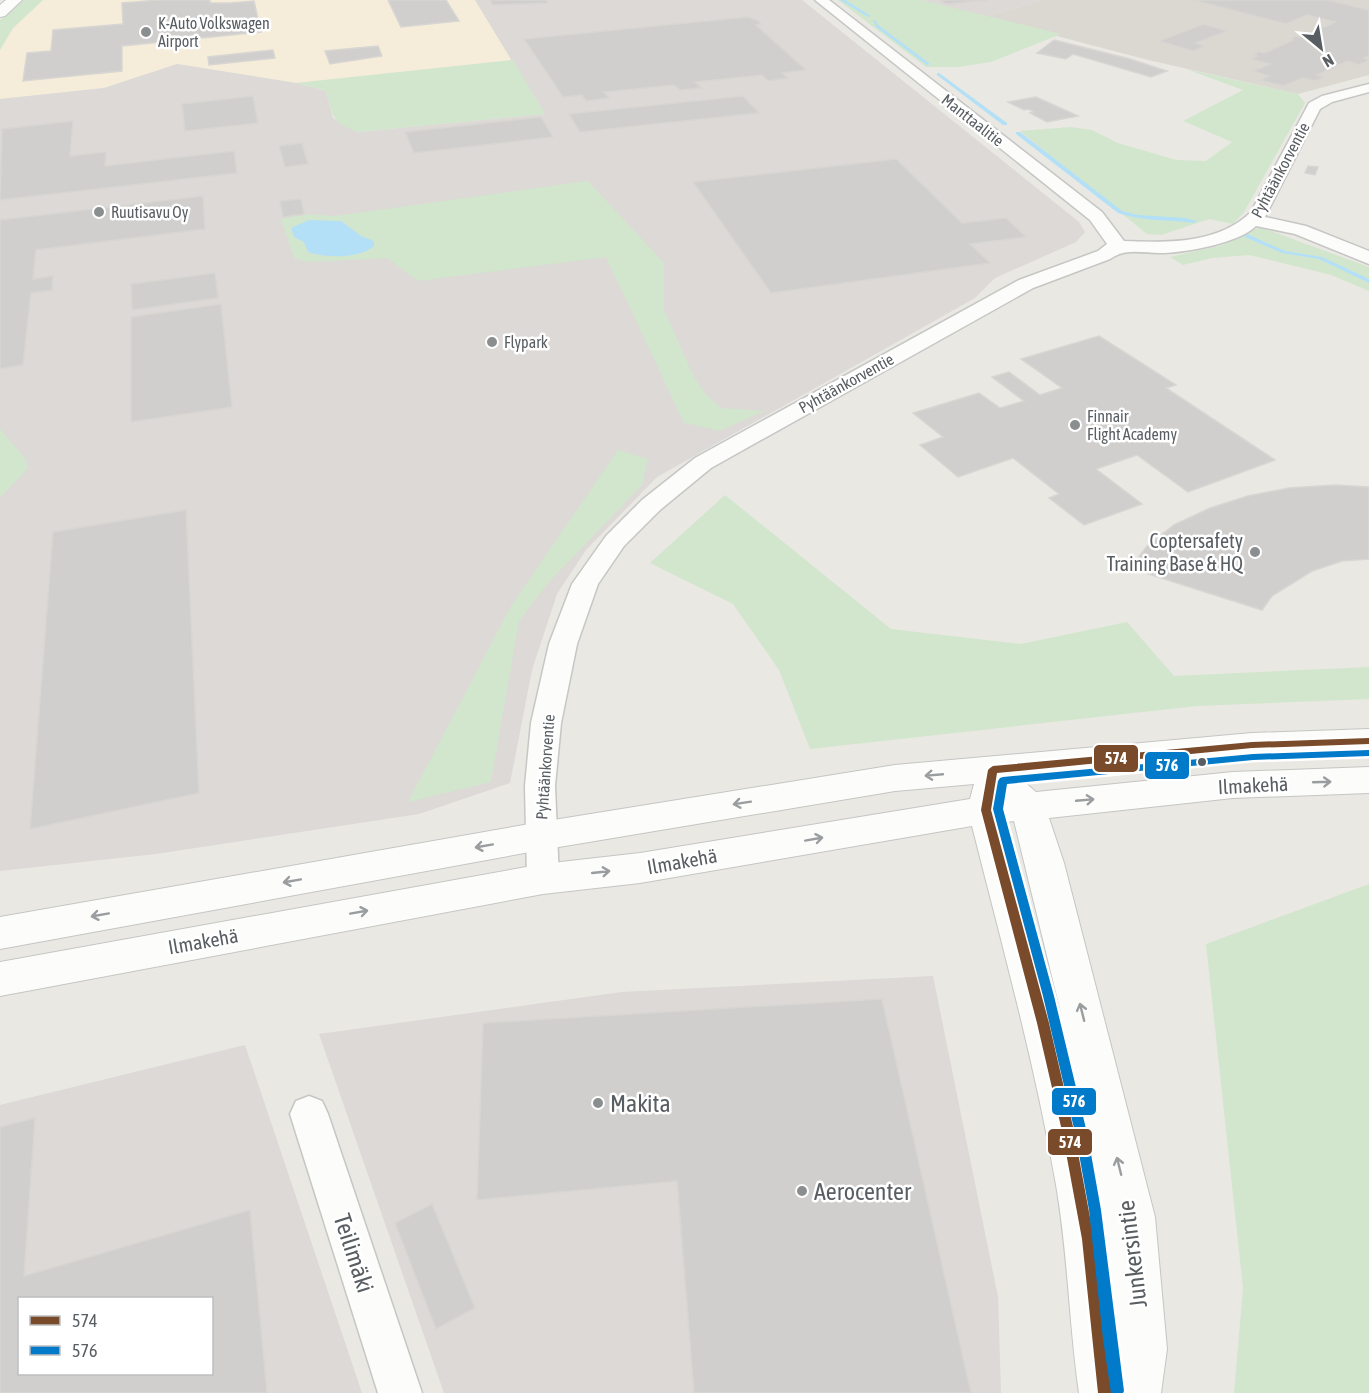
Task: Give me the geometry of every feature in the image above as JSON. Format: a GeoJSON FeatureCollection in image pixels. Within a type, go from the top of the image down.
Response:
{"type":"FeatureCollection","features":[{"type":"Feature","properties":{"kind":"main road"},"geometry":{"type":"LineString","coordinates":[[0,13],[15,0]]}},
{"type":"Feature","properties":{"kind":"main road","name":"Ilmakehä"},"geometry":{"type":"LineString","coordinates":[[0,979],[543,879],[640,868],[1252,745],[1369,741]]}},
{"type":"Feature","properties":{"kind":"main road","name":"Ilmakehä"},"geometry":{"type":"LineString","coordinates":[[0,933],[541,836],[895,778],[1002,795],[1369,780]]}},
{"type":"Feature","properties":{"kind":"main road","name":"Junkersintie"},"geometry":{"type":"LineString","coordinates":[[1002,795],[1088,1239],[1097,1349],[1105,1393]]}},
{"type":"Feature","properties":{"kind":"main road","name":"Junkersintie"},"geometry":{"type":"LineString","coordinates":[[1002,795],[1044,863],[1132,1217],[1142,1349],[1135,1393]]}},
{"type":"Feature","properties":{"kind":"street","name":"Manttaalitie"},"geometry":{"type":"LineString","coordinates":[[821,0],[1096,216],[1113,236],[1117,246]]}},
{"type":"Feature","properties":{"kind":"street","name":"Pyhtäänkorventie"},"geometry":{"type":"LineString","coordinates":[[543,879],[540,786],[546,723],[563,644],[585,584],[622,534],[666,491],[703,463],[998,298],[1039,279],[1104,255],[1117,246],[1165,248],[1193,244],[1244,228],[1253,220],[1314,106],[1327,99],[1369,88]]}},
{"type":"Feature","properties":{"kind":"street"},"geometry":{"type":"LineString","coordinates":[[1253,220],[1300,230],[1369,258]]}},
{"type":"Feature","properties":{"kind":"street","name":"Teilimäki"},"geometry":{"type":"LineString","coordinates":[[309,1114],[399,1393]]}},
{"type":"Feature","properties":{"kind":"shaded area"},"geometry":{"type":"Polygon","coordinates":[[[43,0],[475,0],[513,60],[296,83],[177,64],[104,88],[0,99],[0,50],[13,28],[43,0]]]}},
{"type":"Feature","properties":{"kind":"shaded area"},"geometry":{"type":"Polygon","coordinates":[[[475,0],[802,0],[1079,222],[1085,232],[1076,242],[995,278],[975,298],[657,477],[586,550],[557,594],[532,670],[510,783],[419,814],[156,854],[0,871],[0,99],[104,88],[177,64],[296,83],[326,91],[333,118],[358,132],[544,114],[475,0]]]}},
{"type":"Feature","properties":{"kind":"shaded area"},"geometry":{"type":"Polygon","coordinates":[[[921,0],[1042,0],[985,17],[921,0]]]}},
{"type":"Feature","properties":{"kind":"shaded area"},"geometry":{"type":"Polygon","coordinates":[[[1042,0],[1369,0],[1369,75],[1298,94],[1148,60],[985,17],[1042,0]]]}},
{"type":"Feature","properties":{"kind":"shaded area"},"geometry":{"type":"Polygon","coordinates":[[[933,976],[998,1297],[1001,1393],[444,1393],[319,1034],[622,992],[933,976]]]}},
{"type":"Feature","properties":{"kind":"shaded area"},"geometry":{"type":"Polygon","coordinates":[[[245,1045],[362,1393],[0,1393],[0,1105],[245,1045]]]}},
{"type":"Feature","properties":{"kind":"green space"},"geometry":{"type":"Polygon","coordinates":[[[22,0],[43,0],[13,28],[0,50],[0,20],[22,0]]]}},
{"type":"Feature","properties":{"kind":"green space"},"geometry":{"type":"Polygon","coordinates":[[[838,0],[921,0],[1061,34],[991,62],[958,67],[926,67],[838,0]]]}},
{"type":"Feature","properties":{"kind":"green space"},"geometry":{"type":"Polygon","coordinates":[[[513,60],[545,114],[358,132],[338,122],[330,107],[326,91],[296,83],[513,60]]]}},
{"type":"Feature","properties":{"kind":"green space"},"geometry":{"type":"Polygon","coordinates":[[[1186,69],[1298,94],[1305,103],[1244,212],[1233,224],[1209,219],[1161,235],[1147,234],[1020,131],[1071,127],[1092,130],[1118,143],[1176,160],[1206,161],[1232,142],[1183,121],[1243,90],[1186,69]]]}},
{"type":"Feature","properties":{"kind":"green space"},"geometry":{"type":"Polygon","coordinates":[[[588,181],[664,263],[664,310],[693,375],[705,394],[721,408],[764,411],[720,431],[684,423],[606,257],[418,281],[387,258],[310,262],[294,258],[281,219],[309,214],[335,216],[588,181]],[[341,221],[304,242],[308,252],[325,256],[341,256],[374,246],[374,242],[361,236],[341,221]]]}},
{"type":"Feature","properties":{"kind":"green space"},"geometry":{"type":"Polygon","coordinates":[[[1260,227],[1369,267],[1369,291],[1331,275],[1249,255],[1212,258],[1183,265],[1170,257],[1223,245],[1260,227]]]}},
{"type":"Feature","properties":{"kind":"green space"},"geometry":{"type":"Polygon","coordinates":[[[0,429],[25,458],[28,468],[0,498],[0,429]]]}},
{"type":"Feature","properties":{"kind":"green space"},"geometry":{"type":"Polygon","coordinates":[[[618,450],[648,459],[642,485],[548,583],[519,621],[491,782],[408,802],[511,606],[618,450]]]}},
{"type":"Feature","properties":{"kind":"green space"},"geometry":{"type":"Polygon","coordinates":[[[725,495],[891,629],[1021,644],[1127,622],[1174,676],[1369,667],[1369,699],[1197,706],[810,749],[779,670],[733,604],[650,563],[725,495]]]}},
{"type":"Feature","properties":{"kind":"green space"},"geometry":{"type":"Polygon","coordinates":[[[1369,884],[1369,1393],[1234,1393],[1243,1288],[1206,944],[1369,884]]]}},
{"type":"Feature","properties":{"kind":"water"},"geometry":{"type":"Polygon","coordinates":[[[309,220],[341,221],[361,236],[374,241],[374,246],[360,253],[342,256],[308,252],[304,242],[294,237],[291,228],[309,220]]]}},
{"type":"Feature","properties":{"kind":"building"},"geometry":{"type":"Polygon","coordinates":[[[210,0],[210,3],[254,1],[261,32],[122,46],[122,71],[23,81],[27,53],[51,51],[53,30],[123,24],[122,3],[210,0]]]}},
{"type":"Feature","properties":{"kind":"building"},"geometry":{"type":"Polygon","coordinates":[[[388,0],[446,0],[459,21],[401,27],[388,0]]]}},
{"type":"Feature","properties":{"kind":"building"},"geometry":{"type":"Polygon","coordinates":[[[490,0],[546,0],[548,3],[493,5],[490,0]]]}},
{"type":"Feature","properties":{"kind":"building"},"geometry":{"type":"Polygon","coordinates":[[[940,0],[988,0],[946,4],[940,0]]]}},
{"type":"Feature","properties":{"kind":"building"},"geometry":{"type":"Polygon","coordinates":[[[1193,0],[1328,0],[1369,10],[1369,55],[1364,58],[1369,60],[1359,65],[1347,61],[1317,75],[1325,77],[1315,81],[1303,78],[1283,86],[1260,80],[1269,76],[1253,71],[1270,64],[1250,59],[1257,56],[1254,55],[1258,51],[1264,53],[1293,40],[1291,39],[1295,36],[1300,37],[1318,30],[1316,29],[1319,26],[1325,27],[1335,22],[1307,15],[1286,24],[1193,0]]]}},
{"type":"Feature","properties":{"kind":"building"},"geometry":{"type":"Polygon","coordinates":[[[748,17],[757,20],[761,24],[756,25],[806,70],[782,73],[788,78],[768,81],[762,75],[695,82],[701,88],[680,90],[674,85],[604,92],[609,98],[586,101],[582,95],[563,97],[524,39],[748,17]]]}},
{"type":"Feature","properties":{"kind":"building"},"geometry":{"type":"Polygon","coordinates":[[[1203,24],[1227,31],[1196,43],[1205,46],[1193,51],[1159,41],[1203,24]]]}},
{"type":"Feature","properties":{"kind":"building"},"geometry":{"type":"Polygon","coordinates":[[[1054,40],[1167,71],[1151,77],[1073,54],[1066,59],[1037,53],[1054,40]]]}},
{"type":"Feature","properties":{"kind":"building"},"geometry":{"type":"Polygon","coordinates":[[[378,46],[382,56],[330,64],[325,51],[378,46]]]}},
{"type":"Feature","properties":{"kind":"building"},"geometry":{"type":"Polygon","coordinates":[[[273,50],[275,58],[209,65],[208,57],[273,50]]]}},
{"type":"Feature","properties":{"kind":"building"},"geometry":{"type":"Polygon","coordinates":[[[253,96],[258,123],[185,131],[182,104],[253,96]]]}},
{"type":"Feature","properties":{"kind":"building"},"geometry":{"type":"Polygon","coordinates":[[[743,96],[759,113],[580,132],[569,114],[743,96]]]}},
{"type":"Feature","properties":{"kind":"building"},"geometry":{"type":"Polygon","coordinates":[[[1036,97],[1078,116],[1047,122],[1030,113],[1034,112],[1008,102],[1036,97]]]}},
{"type":"Feature","properties":{"kind":"building"},"geometry":{"type":"Polygon","coordinates":[[[541,117],[553,137],[414,153],[405,132],[541,117]]]}},
{"type":"Feature","properties":{"kind":"building"},"geometry":{"type":"Polygon","coordinates":[[[73,121],[70,156],[106,152],[105,166],[234,151],[237,173],[0,200],[2,129],[73,121]]]}},
{"type":"Feature","properties":{"kind":"building"},"geometry":{"type":"Polygon","coordinates":[[[302,143],[308,164],[285,167],[279,146],[302,143]]]}},
{"type":"Feature","properties":{"kind":"building"},"geometry":{"type":"Polygon","coordinates":[[[896,159],[962,223],[1006,218],[1026,237],[970,244],[990,263],[771,293],[693,182],[896,159]]]}},
{"type":"Feature","properties":{"kind":"building"},"geometry":{"type":"Polygon","coordinates":[[[1308,166],[1318,167],[1315,175],[1305,173],[1308,166]]]}},
{"type":"Feature","properties":{"kind":"building"},"geometry":{"type":"Polygon","coordinates":[[[203,196],[205,229],[36,250],[33,279],[53,276],[52,290],[31,293],[23,365],[0,369],[0,220],[203,196]]]}},
{"type":"Feature","properties":{"kind":"building"},"geometry":{"type":"Polygon","coordinates":[[[301,199],[304,214],[283,217],[280,201],[301,199]]]}},
{"type":"Feature","properties":{"kind":"building"},"geometry":{"type":"Polygon","coordinates":[[[215,273],[218,298],[132,310],[131,284],[215,273]]]}},
{"type":"Feature","properties":{"kind":"building"},"geometry":{"type":"Polygon","coordinates":[[[221,304],[232,407],[131,422],[131,317],[221,304]]]}},
{"type":"Feature","properties":{"kind":"building","name":"Finnair Flight Academy"},"geometry":{"type":"Polygon","coordinates":[[[1099,336],[1176,385],[1166,388],[1275,460],[1188,492],[1137,455],[1096,469],[1142,504],[1084,525],[1049,498],[1059,494],[1013,458],[958,477],[920,445],[943,437],[913,413],[979,393],[1000,408],[1024,401],[992,377],[1009,372],[1040,395],[1062,388],[1021,359],[1099,336]]]}},
{"type":"Feature","properties":{"kind":"building","name":"Coptersafety Training Base & HQ"},"geometry":{"type":"Polygon","coordinates":[[[1335,485],[1369,487],[1369,559],[1342,561],[1312,571],[1272,596],[1262,610],[1130,568],[1147,546],[1174,525],[1210,508],[1248,496],[1289,488],[1335,485]]]}},
{"type":"Feature","properties":{"kind":"building"},"geometry":{"type":"Polygon","coordinates":[[[186,510],[199,793],[30,829],[53,532],[186,510]]]}},
{"type":"Feature","properties":{"kind":"building","name":"Aerocenter"},"geometry":{"type":"Polygon","coordinates":[[[882,999],[971,1393],[694,1393],[677,1181],[477,1200],[483,1023],[882,999]]]}},
{"type":"Feature","properties":{"kind":"building"},"geometry":{"type":"Polygon","coordinates":[[[35,1118],[24,1276],[250,1210],[267,1393],[0,1393],[0,1127],[35,1118]]]}},
{"type":"Feature","properties":{"kind":"building"},"geometry":{"type":"Polygon","coordinates":[[[432,1204],[475,1308],[436,1329],[395,1223],[432,1204]]]}},
{"type":"Feature","properties":{"kind":"waterway"},"geometry":{"type":"LineString","coordinates":[[842,0],[869,16]]}},
{"type":"Feature","properties":{"kind":"waterway"},"geometry":{"type":"LineString","coordinates":[[874,21],[877,26],[928,64]]}},
{"type":"Feature","properties":{"kind":"waterway"},"geometry":{"type":"LineString","coordinates":[[938,74],[1005,124]]}},
{"type":"Feature","properties":{"kind":"waterway"},"geometry":{"type":"LineString","coordinates":[[1018,133],[1120,212],[1138,217],[1194,221]]}},
{"type":"Feature","properties":{"kind":"waterway"},"geometry":{"type":"LineString","coordinates":[[1247,236],[1284,252],[1320,258],[1369,281]]}},
{"type":"Feature","properties":{"kind":"transit line","name":"574"},"geometry":{"type":"LineString","coordinates":[[1105,1393],[1088,1239],[1068,1131],[1043,1023],[986,810],[993,770],[1252,745],[1369,741]]}},
{"type":"Feature","properties":{"kind":"transit line","name":"576"},"geometry":{"type":"LineString","coordinates":[[1117,1391],[1091,1184],[1060,1042],[998,809],[1003,781],[1253,757],[1369,753]]}},
{"type":"Feature","properties":{"kind":"place","name":"K-Auto Volkswagen Airport"},"geometry":{"type":"Point","coordinates":[146,32]}},
{"type":"Feature","properties":{"kind":"place","name":"Ruutisavu Oy"},"geometry":{"type":"Point","coordinates":[99,212]}},
{"type":"Feature","properties":{"kind":"place","name":"Flypark"},"geometry":{"type":"Point","coordinates":[492,342]}},
{"type":"Feature","properties":{"kind":"place","name":"Finnair Flight Academy"},"geometry":{"type":"Point","coordinates":[1075,425]}},
{"type":"Feature","properties":{"kind":"place","name":"Coptersafety Training Base & HQ"},"geometry":{"type":"Point","coordinates":[1255,552]}},
{"type":"Feature","properties":{"kind":"place","name":"Makita"},"geometry":{"type":"Point","coordinates":[598,1103]}},
{"type":"Feature","properties":{"kind":"place","name":"Aerocenter"},"geometry":{"type":"Point","coordinates":[802,1191]}}]}
